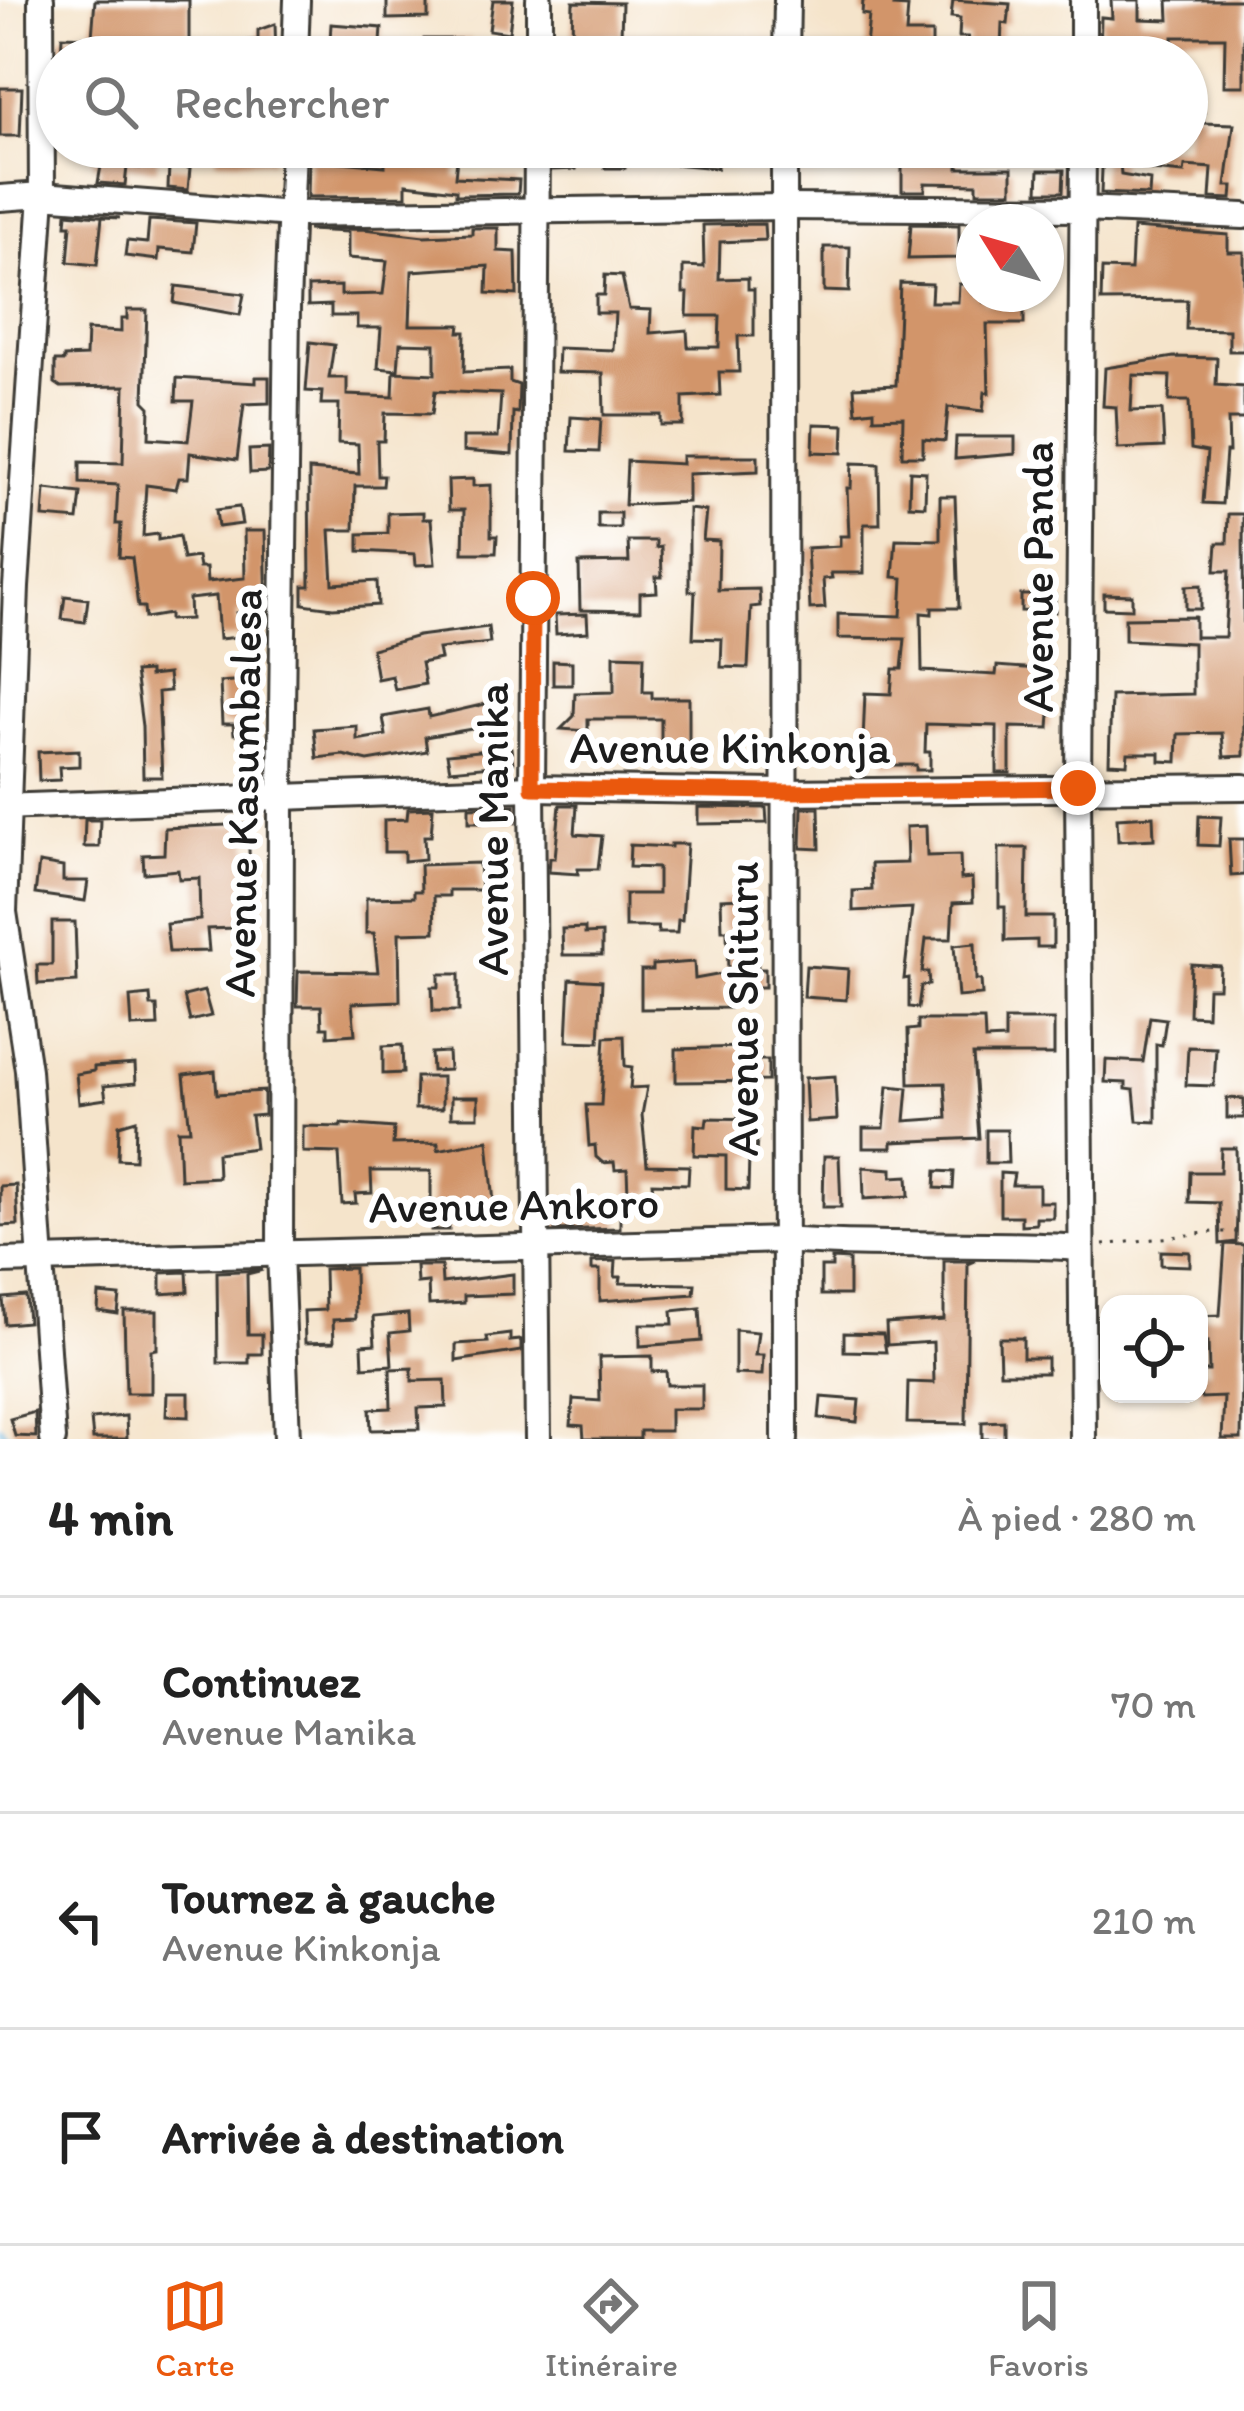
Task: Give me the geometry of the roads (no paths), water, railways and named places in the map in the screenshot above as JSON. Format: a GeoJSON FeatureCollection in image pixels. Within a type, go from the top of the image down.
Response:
{"type":"FeatureCollection","features":[{"type":"Feature","properties":{"kind":"street"},"geometry":{"type":"LineString","coordinates":[[41,0],[41,36]]}},
{"type":"Feature","properties":{"kind":"street"},"geometry":{"type":"LineString","coordinates":[[295,36],[296,0]]}},
{"type":"Feature","properties":{"kind":"street"},"geometry":{"type":"LineString","coordinates":[[539,0],[539,36]]}},
{"type":"Feature","properties":{"kind":"street"},"geometry":{"type":"LineString","coordinates":[[786,36],[787,0]]}},
{"type":"Feature","properties":{"kind":"street"},"geometry":{"type":"LineString","coordinates":[[1083,36],[1084,0]]}},
{"type":"Feature","properties":{"kind":"street"},"geometry":{"type":"LineString","coordinates":[[42,168],[3,807],[4,912],[28,1070],[53,1439]]}},
{"type":"Feature","properties":{"kind":"street","name":"Avenue Kasumbalesa"},"geometry":{"type":"LineString","coordinates":[[286,1439],[280,1251],[281,794],[293,168]]}},
{"type":"Feature","properties":{"kind":"street","name":"Avenue Manika"},"geometry":{"type":"LineString","coordinates":[[537,168],[532,788],[538,1439]]}},
{"type":"Feature","properties":{"kind":"street","name":"Avenue Shituru"},"geometry":{"type":"LineString","coordinates":[[784,168],[785,1439]]}},
{"type":"Feature","properties":{"kind":"street","name":"Avenue Panda"},"geometry":{"type":"LineString","coordinates":[[1082,168],[1078,788],[1083,1439]]}},
{"type":"Feature","properties":{"kind":"street"},"geometry":{"type":"LineString","coordinates":[[0,198],[42,195],[292,214],[783,208],[1244,215]]}},
{"type":"Feature","properties":{"kind":"street","name":"Avenue Kinkonja"},"geometry":{"type":"LineString","coordinates":[[3,807],[532,788],[784,792],[1244,787]]}},
{"type":"Feature","properties":{"kind":"street","name":"Avenue Ankoro"},"geometry":{"type":"LineString","coordinates":[[0,1261],[783,1240],[1081,1248]]}},
{"type":"Feature","properties":{"kind":"waterway"},"geometry":{"type":"LineString","coordinates":[[0,1427],[9,1439]]}}]}
